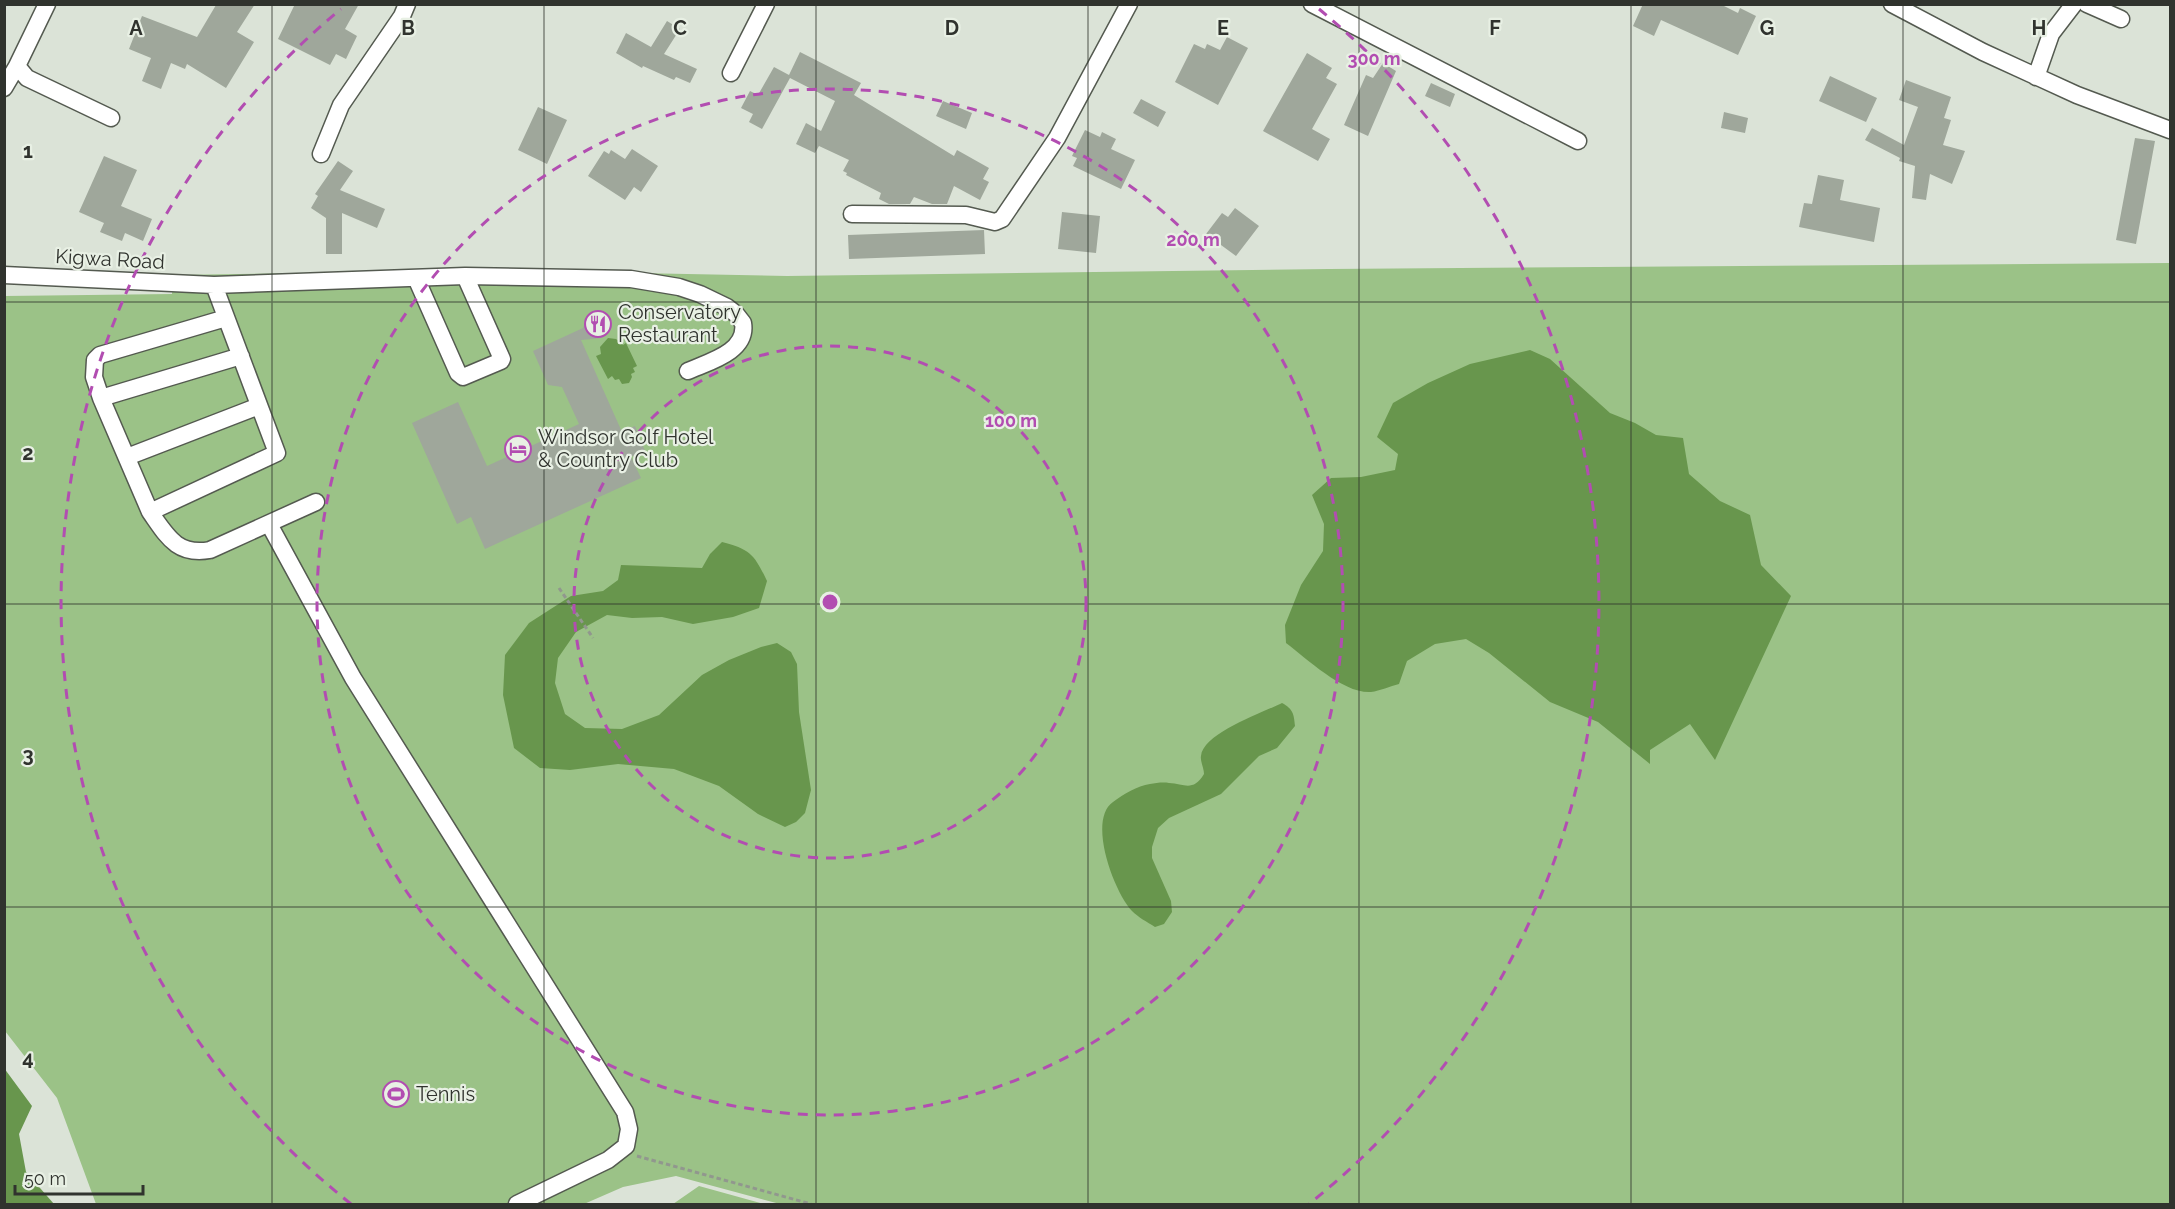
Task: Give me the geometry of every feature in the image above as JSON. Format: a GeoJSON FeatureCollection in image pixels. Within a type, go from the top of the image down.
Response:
{"type":"FeatureCollection","features":[{"type":"Feature","properties":{"kind":"street"},"geometry":{"type":"LineString","coordinates":[[4,88],[47,4]]}},
{"type":"Feature","properties":{"kind":"street"},"geometry":{"type":"LineString","coordinates":[[321,154],[341,105],[402,16],[407,4]]}},
{"type":"Feature","properties":{"kind":"street"},"geometry":{"type":"LineString","coordinates":[[731,73],[766,4]]}},
{"type":"Feature","properties":{"kind":"street"},"geometry":{"type":"LineString","coordinates":[[852,214],[966,215],[995,222],[1002,219],[1058,138],[1129,4]]}},
{"type":"Feature","properties":{"kind":"street"},"geometry":{"type":"LineString","coordinates":[[1312,4],[1578,141]]}},
{"type":"Feature","properties":{"kind":"street"},"geometry":{"type":"LineString","coordinates":[[1892,4],[1983,52],[2077,96],[2170,130]]}},
{"type":"Feature","properties":{"kind":"street"},"geometry":{"type":"LineString","coordinates":[[2036,76],[2051,34],[2074,4]]}},
{"type":"Feature","properties":{"kind":"street"},"geometry":{"type":"LineString","coordinates":[[2087,4],[2121,19]]}},
{"type":"Feature","properties":{"kind":"street"},"geometry":{"type":"LineString","coordinates":[[17,66],[27,78],[111,118]]}},
{"type":"Feature","properties":{"kind":"street","name":"Kigwa Road"},"geometry":{"type":"LineString","coordinates":[[4,275],[214,285],[465,276],[631,279],[679,287],[700,294],[727,307],[743,323],[744,332],[733,349],[688,371]]}},
{"type":"Feature","properties":{"kind":"street"},"geometry":{"type":"LineString","coordinates":[[416,278],[458,373],[463,377],[501,362],[502,358],[465,276]]}},
{"type":"Feature","properties":{"kind":"street"},"geometry":{"type":"LineString","coordinates":[[150,512],[276,455],[277,451],[214,285]]}},
{"type":"Feature","properties":{"kind":"street"},"geometry":{"type":"LineString","coordinates":[[226,318],[100,355],[95,360],[94,377],[101,398],[150,512],[175,544],[187,550],[199,552],[210,550],[316,502]]}},
{"type":"Feature","properties":{"kind":"street"},"geometry":{"type":"LineString","coordinates":[[101,398],[241,356]]}},
{"type":"Feature","properties":{"kind":"street"},"geometry":{"type":"LineString","coordinates":[[127,458],[259,406]]}},
{"type":"Feature","properties":{"kind":"street"},"geometry":{"type":"LineString","coordinates":[[269,524],[353,678],[625,1112],[629,1128],[626,1146],[608,1160],[517,1204]]}},
{"type":"Feature","properties":{"kind":"path"},"geometry":{"type":"LineString","coordinates":[[559,588],[593,638]]}},
{"type":"Feature","properties":{"kind":"path"},"geometry":{"type":"LineString","coordinates":[[620,1151],[811,1204]]}},
{"type":"Feature","properties":{"kind":"shaded area"},"geometry":{"type":"Polygon","coordinates":[[[2170,263],[2170,1204],[780,1204],[676,1176],[623,1187],[584,1204],[96,1204],[57,1098],[5,1031],[5,296],[172,294],[173,275],[479,270],[787,276],[1329,269],[2170,263]]]}},
{"type":"Feature","properties":{"kind":"shaded area"},"geometry":{"type":"Polygon","coordinates":[[[608,338],[616,339],[623,345],[626,343],[637,366],[633,368],[635,372],[631,374],[629,383],[622,384],[619,379],[615,380],[612,376],[608,379],[596,356],[601,354],[600,347],[608,338]]]}},
{"type":"Feature","properties":{"kind":"shaded area"},"geometry":{"type":"Polygon","coordinates":[[[1530,350],[1550,359],[1610,413],[1656,435],[1683,438],[1689,474],[1720,501],[1750,515],[1761,565],[1791,596],[1715,760],[1690,724],[1650,750],[1650,764],[1598,722],[1550,702],[1489,653],[1466,639],[1435,644],[1407,661],[1399,684],[1371,692],[1360,691],[1338,682],[1286,643],[1285,625],[1301,585],[1323,551],[1324,524],[1312,495],[1331,478],[1361,477],[1395,470],[1398,454],[1377,437],[1393,403],[1428,383],[1470,364],[1530,350]]]}},
{"type":"Feature","properties":{"kind":"shaded area"},"geometry":{"type":"Polygon","coordinates":[[[722,542],[746,551],[759,565],[767,581],[759,608],[733,617],[693,624],[662,617],[632,618],[607,615],[576,632],[558,658],[555,683],[565,714],[585,728],[622,729],[659,715],[702,675],[729,660],[777,643],[791,652],[797,664],[799,712],[811,790],[805,813],[796,822],[785,827],[758,814],[719,786],[674,769],[618,764],[570,770],[540,768],[514,748],[503,695],[505,655],[529,623],[571,596],[603,591],[618,580],[621,565],[702,568],[710,554],[722,542]]]}},
{"type":"Feature","properties":{"kind":"shaded area"},"geometry":{"type":"Polygon","coordinates":[[[1282,703],[1292,712],[1295,726],[1277,748],[1259,756],[1221,794],[1169,818],[1158,828],[1152,847],[1152,858],[1171,901],[1172,912],[1164,924],[1155,927],[1132,911],[1111,873],[1103,839],[1102,824],[1106,811],[1113,802],[1135,788],[1155,783],[1188,786],[1196,783],[1204,774],[1201,756],[1204,747],[1212,739],[1236,724],[1282,703]]]}},
{"type":"Feature","properties":{"kind":"shaded area"},"geometry":{"type":"Polygon","coordinates":[[[4,1068],[32,1106],[19,1134],[26,1172],[54,1204],[5,1204],[4,1068]]]}},
{"type":"Feature","properties":{"kind":"shaded area"},"geometry":{"type":"Polygon","coordinates":[[[699,1186],[764,1204],[673,1204],[699,1186]]]}},
{"type":"Feature","properties":{"kind":"building"},"geometry":{"type":"Polygon","coordinates":[[[255,4],[237,32],[254,42],[226,88],[187,64],[185,69],[171,63],[161,89],[142,81],[151,58],[129,49],[142,16],[197,37],[216,5],[255,4]]]}},
{"type":"Feature","properties":{"kind":"building"},"geometry":{"type":"Polygon","coordinates":[[[295,4],[359,4],[345,29],[357,36],[346,59],[336,54],[330,65],[278,39],[295,4]]]}},
{"type":"Feature","properties":{"kind":"building"},"geometry":{"type":"Polygon","coordinates":[[[1643,4],[1720,4],[1738,13],[1740,8],[1756,16],[1738,55],[1661,20],[1654,36],[1633,26],[1643,4]]]}},
{"type":"Feature","properties":{"kind":"building"},"geometry":{"type":"Polygon","coordinates":[[[667,21],[680,29],[664,54],[697,69],[690,83],[676,77],[674,80],[643,66],[642,68],[616,53],[626,33],[651,47],[667,21]]]}},
{"type":"Feature","properties":{"kind":"building"},"geometry":{"type":"Polygon","coordinates":[[[1227,37],[1248,48],[1218,105],[1175,82],[1194,44],[1205,49],[1207,44],[1220,50],[1227,37]]]}},
{"type":"Feature","properties":{"kind":"building"},"geometry":{"type":"Polygon","coordinates":[[[800,52],[861,83],[854,95],[954,156],[957,150],[989,168],[983,179],[989,182],[980,200],[954,186],[947,204],[932,204],[914,197],[910,204],[889,204],[879,199],[881,193],[846,175],[847,173],[843,171],[849,160],[819,146],[815,153],[796,144],[806,123],[821,131],[835,101],[790,78],[762,129],[749,122],[753,114],[741,108],[750,91],[758,95],[774,67],[789,75],[800,52]]]}},
{"type":"Feature","properties":{"kind":"building"},"geometry":{"type":"Polygon","coordinates":[[[1307,53],[1332,68],[1326,78],[1337,84],[1312,129],[1330,139],[1318,161],[1263,131],[1307,53]]]}},
{"type":"Feature","properties":{"kind":"building"},"geometry":{"type":"Polygon","coordinates":[[[1383,63],[1396,71],[1368,136],[1344,125],[1366,75],[1373,78],[1383,63]]]}},
{"type":"Feature","properties":{"kind":"building"},"geometry":{"type":"Polygon","coordinates":[[[1830,76],[1877,98],[1866,122],[1819,101],[1830,76]]]}},
{"type":"Feature","properties":{"kind":"building"},"geometry":{"type":"Polygon","coordinates":[[[1906,80],[1951,97],[1944,118],[1951,120],[1943,145],[1965,151],[1952,184],[1930,174],[1926,200],[1912,198],[1915,166],[1899,161],[1900,158],[1865,140],[1872,128],[1904,145],[1918,107],[1899,100],[1906,80]]]}},
{"type":"Feature","properties":{"kind":"building"},"geometry":{"type":"Polygon","coordinates":[[[1431,83],[1455,94],[1450,107],[1425,96],[1431,83]]]}},
{"type":"Feature","properties":{"kind":"building"},"geometry":{"type":"Polygon","coordinates":[[[1141,99],[1166,112],[1158,127],[1133,113],[1141,99]]]}},
{"type":"Feature","properties":{"kind":"building"},"geometry":{"type":"Polygon","coordinates":[[[943,101],[972,113],[966,129],[936,116],[943,101]]]}},
{"type":"Feature","properties":{"kind":"building"},"geometry":{"type":"Polygon","coordinates":[[[538,107],[567,120],[547,164],[518,150],[538,107]]]}},
{"type":"Feature","properties":{"kind":"building"},"geometry":{"type":"Polygon","coordinates":[[[1724,112],[1748,118],[1745,133],[1721,128],[1724,112]]]}},
{"type":"Feature","properties":{"kind":"building"},"geometry":{"type":"Polygon","coordinates":[[[1085,130],[1100,137],[1102,132],[1116,139],[1111,149],[1135,160],[1121,189],[1073,166],[1077,158],[1072,156],[1085,130]]]}},
{"type":"Feature","properties":{"kind":"building"},"geometry":{"type":"Polygon","coordinates":[[[2135,138],[2155,141],[2136,244],[2116,240],[2135,138]]]}},
{"type":"Feature","properties":{"kind":"building"},"geometry":{"type":"Polygon","coordinates":[[[632,149],[658,166],[641,192],[634,187],[625,200],[588,176],[604,151],[609,154],[611,150],[625,159],[632,149]]]}},
{"type":"Feature","properties":{"kind":"building"},"geometry":{"type":"Polygon","coordinates":[[[104,156],[137,170],[121,206],[152,219],[143,241],[125,233],[122,241],[100,232],[104,223],[79,212],[104,156]]]}},
{"type":"Feature","properties":{"kind":"building"},"geometry":{"type":"Polygon","coordinates":[[[338,161],[353,171],[340,190],[385,209],[377,228],[342,213],[342,254],[326,254],[326,218],[311,208],[318,196],[315,194],[338,161]]]}},
{"type":"Feature","properties":{"kind":"building"},"geometry":{"type":"Polygon","coordinates":[[[1818,175],[1844,180],[1840,200],[1880,208],[1874,242],[1799,227],[1804,203],[1812,204],[1818,175]]]}},
{"type":"Feature","properties":{"kind":"building"},"geometry":{"type":"Polygon","coordinates":[[[1235,208],[1259,226],[1236,256],[1206,234],[1222,213],[1228,217],[1235,208]]]}},
{"type":"Feature","properties":{"kind":"building"},"geometry":{"type":"Polygon","coordinates":[[[1062,212],[1100,216],[1096,253],[1058,249],[1062,212]]]}},
{"type":"Feature","properties":{"kind":"building"},"geometry":{"type":"Polygon","coordinates":[[[984,230],[985,254],[849,259],[848,235],[984,230]]]}},
{"type":"Feature","properties":{"kind":"building"},"geometry":{"type":"Polygon","coordinates":[[[596,311],[609,316],[611,329],[602,338],[581,340],[622,432],[635,426],[645,451],[631,457],[641,478],[485,549],[471,517],[457,524],[412,423],[458,402],[487,466],[579,424],[562,387],[548,385],[533,351],[583,328],[588,315],[596,311]]]}},
{"type":"Feature","properties":{"kind":"place","name":"Conservatory Restaurant"},"geometry":{"type":"Point","coordinates":[598,324]}},
{"type":"Feature","properties":{"kind":"place","name":"Windsor Golf Hotel & Country Club"},"geometry":{"type":"Point","coordinates":[518,449]}},
{"type":"Feature","properties":{"kind":"place","name":"Tennis"},"geometry":{"type":"Point","coordinates":[396,1094]}}]}
